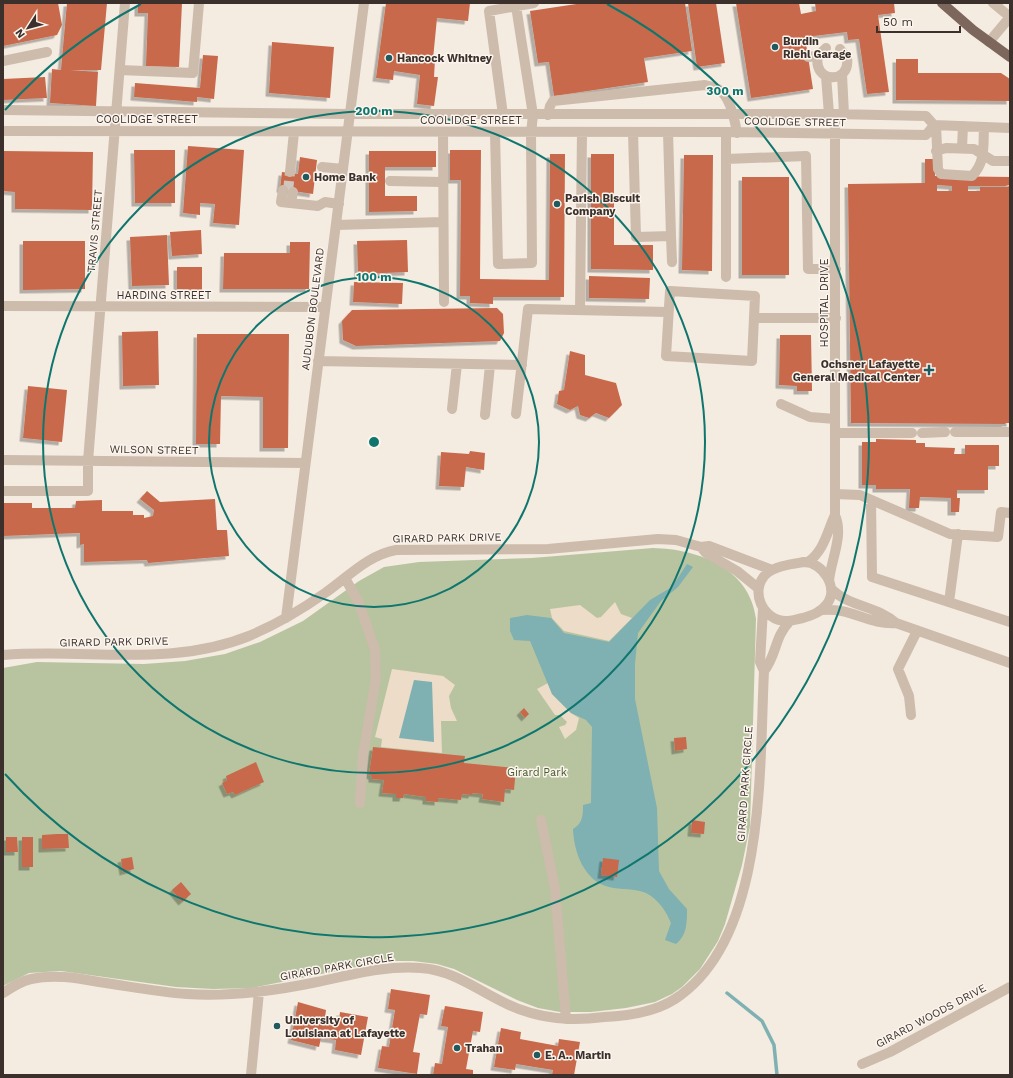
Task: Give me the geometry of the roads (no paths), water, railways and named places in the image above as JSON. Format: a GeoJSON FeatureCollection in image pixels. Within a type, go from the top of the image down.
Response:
{"type":"FeatureCollection","features":[{"type":"Feature","properties":{"kind":"main road"},"geometry":{"type":"LineString","coordinates":[[942,3],[1010,58]]}},
{"type":"Feature","properties":{"kind":"street","name":"TRAVIS STREET"},"geometry":{"type":"LineString","coordinates":[[3,491],[88,491],[88,461],[116,131],[125,3]]}},
{"type":"Feature","properties":{"kind":"street"},"geometry":{"type":"LineString","coordinates":[[120,70],[193,74],[199,3]]}},
{"type":"Feature","properties":{"kind":"street","name":"AUDUBON BOULEVARD"},"geometry":{"type":"LineString","coordinates":[[286,618],[364,3]]}},
{"type":"Feature","properties":{"kind":"street"},"geometry":{"type":"LineString","coordinates":[[503,115],[489,11],[531,3]]}},
{"type":"Feature","properties":{"kind":"street"},"geometry":{"type":"LineString","coordinates":[[989,42],[1010,17],[993,3]]}},
{"type":"Feature","properties":{"kind":"street"},"geometry":{"type":"LineString","coordinates":[[495,132],[498,264],[532,263],[531,133],[533,115],[516,6]]}},
{"type":"Feature","properties":{"kind":"street"},"geometry":{"type":"LineString","coordinates":[[826,48],[818,56],[818,72],[836,114]]}},
{"type":"Feature","properties":{"kind":"street"},"geometry":{"type":"LineString","coordinates":[[836,114],[842,75],[848,62],[845,53],[840,49]]}},
{"type":"Feature","properties":{"kind":"street"},"geometry":{"type":"LineString","coordinates":[[3,61],[47,52]]}},
{"type":"Feature","properties":{"kind":"street"},"geometry":{"type":"LineString","coordinates":[[808,57],[818,56]]}},
{"type":"Feature","properties":{"kind":"street"},"geometry":{"type":"LineString","coordinates":[[818,72],[833,78],[842,75]]}},
{"type":"Feature","properties":{"kind":"street"},"geometry":{"type":"LineString","coordinates":[[548,115],[550,106],[554,101],[705,85],[719,89],[733,114],[737,133]]}},
{"type":"Feature","properties":{"kind":"street","name":"COOLIDGE STREET"},"geometry":{"type":"LineString","coordinates":[[3,110],[503,115],[836,114],[926,116],[935,125],[1009,128]]}},
{"type":"Feature","properties":{"kind":"street","name":"HOSPITAL DRIVE"},"geometry":{"type":"LineString","coordinates":[[808,562],[815,557],[824,543],[835,515],[836,114]]}},
{"type":"Feature","properties":{"kind":"street"},"geometry":{"type":"LineString","coordinates":[[935,125],[938,169],[941,174],[972,176],[980,168],[983,155],[984,127]]}},
{"type":"Feature","properties":{"kind":"street","name":"COOLIDGE STREET"},"geometry":{"type":"LineString","coordinates":[[3,131],[531,133],[726,132],[926,135],[935,125]]}},
{"type":"Feature","properties":{"kind":"street"},"geometry":{"type":"LineString","coordinates":[[962,148],[963,126]]}},
{"type":"Feature","properties":{"kind":"street"},"geometry":{"type":"LineString","coordinates":[[290,172],[287,157],[294,143],[294,132]]}},
{"type":"Feature","properties":{"kind":"street"},"geometry":{"type":"LineString","coordinates":[[443,132],[444,302]]}},
{"type":"Feature","properties":{"kind":"street"},"geometry":{"type":"LineString","coordinates":[[580,310],[582,132]]}},
{"type":"Feature","properties":{"kind":"street"},"geometry":{"type":"LineString","coordinates":[[633,132],[636,237],[671,236]]}},
{"type":"Feature","properties":{"kind":"street"},"geometry":{"type":"LineString","coordinates":[[668,132],[672,262]]}},
{"type":"Feature","properties":{"kind":"street"},"geometry":{"type":"LineString","coordinates":[[726,132],[726,277]]}},
{"type":"Feature","properties":{"kind":"street"},"geometry":{"type":"LineString","coordinates":[[936,151],[946,148],[974,149],[993,161],[1010,161]]}},
{"type":"Feature","properties":{"kind":"street"},"geometry":{"type":"LineString","coordinates":[[726,159],[806,156],[808,269],[836,269]]}},
{"type":"Feature","properties":{"kind":"street"},"geometry":{"type":"LineString","coordinates":[[322,167],[343,169]]}},
{"type":"Feature","properties":{"kind":"street"},"geometry":{"type":"LineString","coordinates":[[390,181],[443,182]]}},
{"type":"Feature","properties":{"kind":"street"},"geometry":{"type":"LineString","coordinates":[[288,191],[289,203],[318,206],[325,202],[339,204]]}},
{"type":"Feature","properties":{"kind":"street"},"geometry":{"type":"LineString","coordinates":[[336,225],[443,222]]}},
{"type":"Feature","properties":{"kind":"street"},"geometry":{"type":"LineString","coordinates":[[670,291],[755,296],[754,318],[752,362],[666,356],[670,291]]}},
{"type":"Feature","properties":{"kind":"street","name":"HARDING STREET"},"geometry":{"type":"LineString","coordinates":[[3,306],[325,307]]}},
{"type":"Feature","properties":{"kind":"street"},"geometry":{"type":"LineString","coordinates":[[516,414],[528,309],[668,312]]}},
{"type":"Feature","properties":{"kind":"street"},"geometry":{"type":"LineString","coordinates":[[754,318],[836,318]]}},
{"type":"Feature","properties":{"kind":"street"},"geometry":{"type":"LineString","coordinates":[[318,361],[522,365]]}},
{"type":"Feature","properties":{"kind":"street"},"geometry":{"type":"LineString","coordinates":[[452,409],[457,364]]}},
{"type":"Feature","properties":{"kind":"street"},"geometry":{"type":"LineString","coordinates":[[485,415],[490,364]]}},
{"type":"Feature","properties":{"kind":"street"},"geometry":{"type":"LineString","coordinates":[[781,404],[810,417],[835,419]]}},
{"type":"Feature","properties":{"kind":"street"},"geometry":{"type":"LineString","coordinates":[[835,433],[1010,432]]}},
{"type":"Feature","properties":{"kind":"street","name":"WILSON STREET"},"geometry":{"type":"LineString","coordinates":[[3,460],[305,463]]}},
{"type":"Feature","properties":{"kind":"street"},"geometry":{"type":"LineString","coordinates":[[835,494],[860,495],[950,534],[998,537],[1002,512],[1010,513]]}},
{"type":"Feature","properties":{"kind":"street"},"geometry":{"type":"LineString","coordinates":[[871,500],[872,577],[1010,622]]}},
{"type":"Feature","properties":{"kind":"street","name":"HOSPITAL DRIVE"},"geometry":{"type":"LineString","coordinates":[[830,585],[830,568],[840,526],[835,515]]}},
{"type":"Feature","properties":{"kind":"street"},"geometry":{"type":"LineString","coordinates":[[949,602],[958,534]]}},
{"type":"Feature","properties":{"kind":"street","name":"GIRARD PARK DRIVE"},"geometry":{"type":"LineString","coordinates":[[3,655],[156,655],[215,646],[247,636],[286,618],[378,555],[396,550],[548,549],[658,539],[676,540],[701,547],[709,546],[772,570]]}},
{"type":"Feature","properties":{"kind":"street","name":"GIRARD PARK DRIVE"},"geometry":{"type":"LineString","coordinates":[[701,547],[706,553],[738,571],[758,588]]}},
{"type":"Feature","properties":{"kind":"street"},"geometry":{"type":"LineString","coordinates":[[896,623],[884,624],[835,608],[822,610],[790,621],[774,619],[763,609],[758,588],[765,575],[772,570],[808,562],[819,568],[830,585],[847,601],[888,616],[896,623],[917,631],[1010,663]]}},
{"type":"Feature","properties":{"kind":"street"},"geometry":{"type":"LineString","coordinates":[[346,578],[359,603],[375,650],[376,678],[363,755],[360,803]]}},
{"type":"Feature","properties":{"kind":"street"},"geometry":{"type":"LineString","coordinates":[[822,610],[828,604],[830,585]]}},
{"type":"Feature","properties":{"kind":"street","name":"GIRARD PARK CIRCLE"},"geometry":{"type":"LineString","coordinates":[[3,993],[28,980],[57,976],[185,994],[214,995],[259,992],[372,971],[418,967],[444,973],[462,980],[520,1010],[533,1014],[566,1019],[632,1014],[666,1004],[693,984],[720,949],[736,912],[749,867],[755,837],[764,671],[760,662],[763,609]]}},
{"type":"Feature","properties":{"kind":"street","name":"GIRARD PARK CIRCLE"},"geometry":{"type":"LineString","coordinates":[[764,671],[770,663],[780,632],[790,621]]}},
{"type":"Feature","properties":{"kind":"street"},"geometry":{"type":"LineString","coordinates":[[911,715],[909,696],[898,669],[917,631]]}},
{"type":"Feature","properties":{"kind":"street"},"geometry":{"type":"LineString","coordinates":[[541,820],[555,889],[566,1019]]}},
{"type":"Feature","properties":{"kind":"street","name":"GIRARD WOODS DRIVE"},"geometry":{"type":"LineString","coordinates":[[862,1064],[890,1052],[1010,987]]}},
{"type":"Feature","properties":{"kind":"street"},"geometry":{"type":"LineString","coordinates":[[251,1075],[259,992]]}},
{"type":"Feature","properties":{"kind":"water"},"geometry":{"type":"Polygon","coordinates":[[[687,564],[693,567],[678,587],[661,601],[638,633],[635,664],[635,699],[657,808],[659,871],[669,889],[687,909],[684,933],[676,944],[665,940],[671,923],[667,914],[658,902],[642,891],[614,888],[600,884],[593,879],[582,864],[578,856],[573,829],[581,821],[583,805],[591,803],[592,727],[586,720],[571,713],[552,694],[530,641],[514,640],[510,631],[510,618],[527,615],[551,618],[564,633],[609,642],[650,600],[672,587],[687,564]]]}},
{"type":"Feature","properties":{"kind":"water"},"geometry":{"type":"Polygon","coordinates":[[[414,680],[432,682],[434,742],[399,738],[414,680]]]}},
{"type":"Feature","properties":{"kind":"waterway"},"geometry":{"type":"LineString","coordinates":[[727,993],[762,1021],[774,1045],[777,1075]]}},
{"type":"Feature","properties":{"kind":"tunnel"},"geometry":{"type":"LineString","coordinates":[[288,191],[290,172]]}},
{"type":"Feature","properties":{"kind":"place","name":"Burdin Riehl Garage"},"geometry":{"type":"Point","coordinates":[775,47]}},
{"type":"Feature","properties":{"kind":"place","name":"Hancock Whitney"},"geometry":{"type":"Point","coordinates":[389,58]}},
{"type":"Feature","properties":{"kind":"place","name":"Home Bank"},"geometry":{"type":"Point","coordinates":[306,177]}},
{"type":"Feature","properties":{"kind":"place","name":"Parish Biscuit Company"},"geometry":{"type":"Point","coordinates":[557,204]}},
{"type":"Feature","properties":{"kind":"place","name":"Ochsner Lafayette General Medical Center"},"geometry":{"type":"Point","coordinates":[929,370]}},
{"type":"Feature","properties":{"kind":"place","name":"University of Louisiana at Lafayette"},"geometry":{"type":"Point","coordinates":[277,1026]}},
{"type":"Feature","properties":{"kind":"place","name":"Trahan"},"geometry":{"type":"Point","coordinates":[457,1048]}},
{"type":"Feature","properties":{"kind":"place","name":"E. A.. Martin"},"geometry":{"type":"Point","coordinates":[537,1055]}},
{"type":"Feature","properties":{"kind":"park label","name":"Girard Park"},"geometry":{"type":"Point","coordinates":[537,772]}}]}
